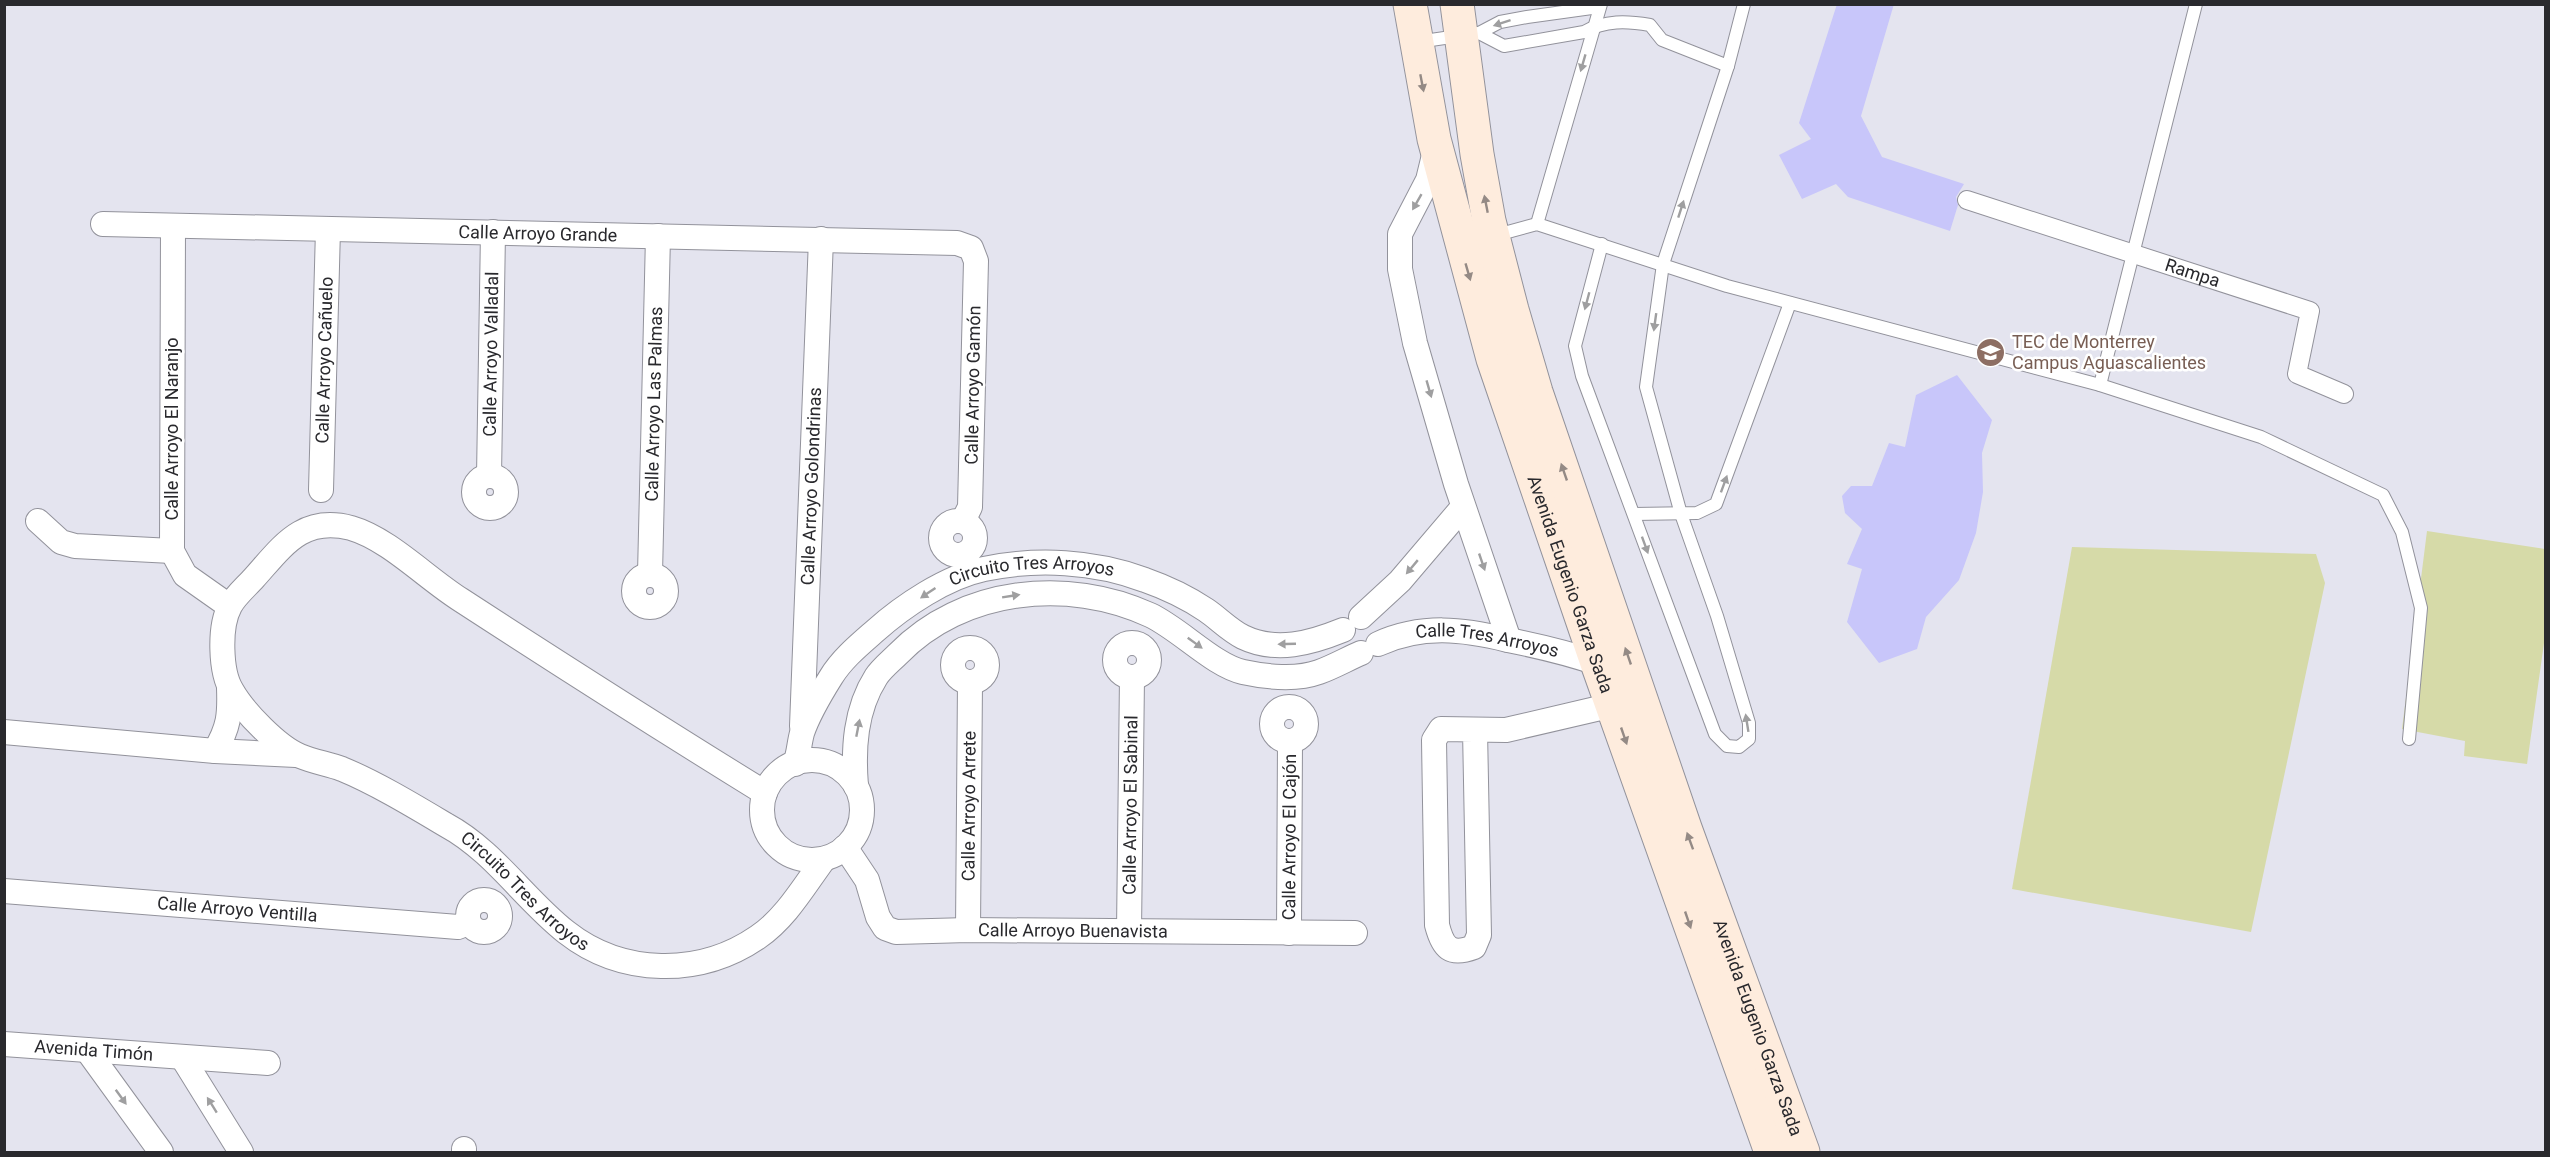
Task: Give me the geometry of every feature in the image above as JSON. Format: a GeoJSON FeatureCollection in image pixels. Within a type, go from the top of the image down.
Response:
{"type":"FeatureCollection","features":[{"type":"Feature","properties":{"kind":"main road","name":"Avenida Eugenio Garza Sada"},"geometry":{"type":"LineString","coordinates":[[1410,4],[1415,42],[1436,147],[1493,359],[1597,663],[1771,1152]]}},
{"type":"Feature","properties":{"kind":"main road","name":"Avenida Eugenio Garza Sada"},"geometry":{"type":"LineString","coordinates":[[1466,24],[1477,154],[1493,236],[1536,392],[1685,828],[1803,1152]]}},
{"type":"Feature","properties":{"kind":"street"},"geometry":{"type":"LineString","coordinates":[[1436,147],[1424,189],[1400,234],[1400,269],[1415,343],[1463,507],[1509,640]]}},
{"type":"Feature","properties":{"kind":"street","name":"Rampa"},"geometry":{"type":"LineString","coordinates":[[1967,200],[2310,311],[2297,374],[2344,394]]}},
{"type":"Feature","properties":{"kind":"street","name":"Calle Arroyo Grande"},"geometry":{"type":"LineString","coordinates":[[103,224],[957,243],[971,248]]}},
{"type":"Feature","properties":{"kind":"street","name":"Calle Arroyo El Naranjo"},"geometry":{"type":"LineString","coordinates":[[172,226],[172,551]]}},
{"type":"Feature","properties":{"kind":"street","name":"Calle Arroyo Cañuelo"},"geometry":{"type":"LineString","coordinates":[[321,490],[328,229]]}},
{"type":"Feature","properties":{"kind":"street","name":"Calle Arroyo Valladal"},"geometry":{"type":"LineString","coordinates":[[489,476],[493,232]]}},
{"type":"Feature","properties":{"kind":"street","name":"Calle Arroyo Las Palmas"},"geometry":{"type":"LineString","coordinates":[[650,574],[658,236]]}},
{"type":"Feature","properties":{"kind":"street","name":"Calle Arroyo Golondrinas"},"geometry":{"type":"LineString","coordinates":[[802,734],[804,635],[821,240]]}},
{"type":"Feature","properties":{"kind":"street","name":"Calle Arroyo Gamón"},"geometry":{"type":"LineString","coordinates":[[963,521],[970,507],[976,261],[971,248]]}},
{"type":"Feature","properties":{"kind":"street","name":"Circuito Tres Arroyos"},"geometry":{"type":"LineString","coordinates":[[795,764],[800,753],[802,734],[831,676],[850,653],[885,622],[935,588],[982,569],[1032,562],[1088,566],[1144,580],[1204,609],[1242,636],[1266,645],[1295,645],[1320,639],[1352,624],[1400,581],[1463,507]]}},
{"type":"Feature","properties":{"kind":"street"},"geometry":{"type":"LineString","coordinates":[[38,520],[61,542],[75,546],[172,551],[185,575],[229,606]]}},
{"type":"Feature","properties":{"kind":"street","name":"Circuito Tres Arroyos"},"geometry":{"type":"LineString","coordinates":[[215,751],[226,733],[230,714],[229,688],[221,645],[229,606],[291,536],[318,526],[347,527],[378,538],[442,588],[765,793]]}},
{"type":"Feature","properties":{"kind":"street","name":"Circuito Tres Arroyos"},"geometry":{"type":"LineString","coordinates":[[229,688],[252,719],[296,755],[343,770],[451,827],[495,862],[567,933],[596,952],[637,965],[678,966],[710,962],[758,937],[783,915],[824,859],[840,852],[852,840],[859,827],[862,810],[856,786],[853,749],[861,711],[876,676],[914,638],[968,608],[1010,595],[1057,593],[1104,600],[1150,615],[1240,671],[1262,675],[1318,673],[1369,648]]}},
{"type":"Feature","properties":{"kind":"street"},"geometry":{"type":"LineString","coordinates":[[1387,593],[1386,611],[1390,620],[1410,632]]}},
{"type":"Feature","properties":{"kind":"street","name":"Calle Tres Arroyos"},"geometry":{"type":"LineString","coordinates":[[1369,648],[1410,632],[1463,630],[1597,663]]}},
{"type":"Feature","properties":{"kind":"street"},"geometry":{"type":"LineString","coordinates":[[804,635],[812,646],[825,653],[850,653]]}},
{"type":"Feature","properties":{"kind":"street","name":"Calle Arroyo El Sabinal"},"geometry":{"type":"LineString","coordinates":[[1129,931],[1132,677]]}},
{"type":"Feature","properties":{"kind":"street","name":"Calle Arroyo Arrete"},"geometry":{"type":"LineString","coordinates":[[968,930],[970,682]]}},
{"type":"Feature","properties":{"kind":"street"},"geometry":{"type":"LineString","coordinates":[[1475,730],[1479,935],[1473,947],[1460,952],[1449,950],[1440,940],[1437,925],[1434,740],[1441,729],[1506,730],[1612,705]]}},
{"type":"Feature","properties":{"kind":"street"},"geometry":{"type":"LineString","coordinates":[[4,732],[215,751],[296,755]]}},
{"type":"Feature","properties":{"kind":"street","name":"Calle Arroyo El Cajón"},"geometry":{"type":"LineString","coordinates":[[1289,933],[1290,741]]}},
{"type":"Feature","properties":{"kind":"street"},"geometry":{"type":"LineString","coordinates":[[824,859],[809,860],[792,856],[778,847],[768,834],[762,817],[765,793],[774,778],[786,768],[802,761],[819,761],[830,764],[845,773],[856,786]]}},
{"type":"Feature","properties":{"kind":"street","name":"Calle Arroyo Buenavista"},"geometry":{"type":"LineString","coordinates":[[845,847],[867,880],[878,917],[885,928],[896,932],[968,930],[1355,933]]}},
{"type":"Feature","properties":{"kind":"street","name":"Calle Arroyo Ventilla"},"geometry":{"type":"LineString","coordinates":[[4,891],[458,927],[468,923]]}},
{"type":"Feature","properties":{"kind":"street","name":"Avenida Timón"},"geometry":{"type":"LineString","coordinates":[[4,1044],[268,1063]]}},
{"type":"Feature","properties":{"kind":"street"},"geometry":{"type":"LineString","coordinates":[[87,1050],[161,1152]]}},
{"type":"Feature","properties":{"kind":"street"},"geometry":{"type":"LineString","coordinates":[[182,1057],[241,1152]]}},
{"type":"Feature","properties":{"kind":"lane"},"geometry":{"type":"LineString","coordinates":[[1602,244],[1575,346],[1582,376],[1715,734],[1727,746],[1739,747],[1749,738],[1749,723],[1717,616],[1681,514],[1646,387],[1663,264],[1728,66],[1744,4]]}},
{"type":"Feature","properties":{"kind":"lane"},"geometry":{"type":"LineString","coordinates":[[2100,385],[2196,4]]}},
{"type":"Feature","properties":{"kind":"lane"},"geometry":{"type":"LineString","coordinates":[[1415,42],[1466,24],[1500,22],[1600,6],[1537,224]]}},
{"type":"Feature","properties":{"kind":"lane"},"geometry":{"type":"LineString","coordinates":[[1466,24],[1504,46],[1584,32],[1593,27],[1624,21],[1650,25],[1662,40],[1728,66]]}},
{"type":"Feature","properties":{"kind":"lane"},"geometry":{"type":"LineString","coordinates":[[1493,236],[1537,224],[1790,303],[2100,385],[2261,437],[2383,495],[2402,532],[2421,608],[2409,738]]}},
{"type":"Feature","properties":{"kind":"lane"},"geometry":{"type":"LineString","coordinates":[[1634,514],[1697,513],[1716,504],[1790,303]]}},
{"type":"Feature","properties":{"kind":"green space"},"geometry":{"type":"Polygon","coordinates":[[[2427,531],[2545,549],[2545,636],[2527,764],[2464,756],[2465,741],[2402,729],[2427,531]]]}},
{"type":"Feature","properties":{"kind":"green space"},"geometry":{"type":"Polygon","coordinates":[[[2072,547],[2316,554],[2325,583],[2251,932],[2012,889],[2072,547]]]}},
{"type":"Feature","properties":{"kind":"building"},"geometry":{"type":"Polygon","coordinates":[[[1837,4],[1894,4],[1861,116],[1882,157],[1964,184],[1956,197],[1958,205],[1950,231],[1848,197],[1836,184],[1802,199],[1779,155],[1811,139],[1799,123],[1837,4]]]}},
{"type":"Feature","properties":{"kind":"building"},"geometry":{"type":"Polygon","coordinates":[[[1957,375],[1992,420],[1982,453],[1983,492],[1976,533],[1959,580],[1926,617],[1917,649],[1879,663],[1847,622],[1862,569],[1847,564],[1862,529],[1845,513],[1842,496],[1851,486],[1872,486],[1889,443],[1905,447],[1916,395],[1957,375]]]}},
{"type":"Feature","properties":{"kind":"place","name":"TEC de Monterrey Campus Aguascalientes"},"geometry":{"type":"Point","coordinates":[1991,352]}}]}
